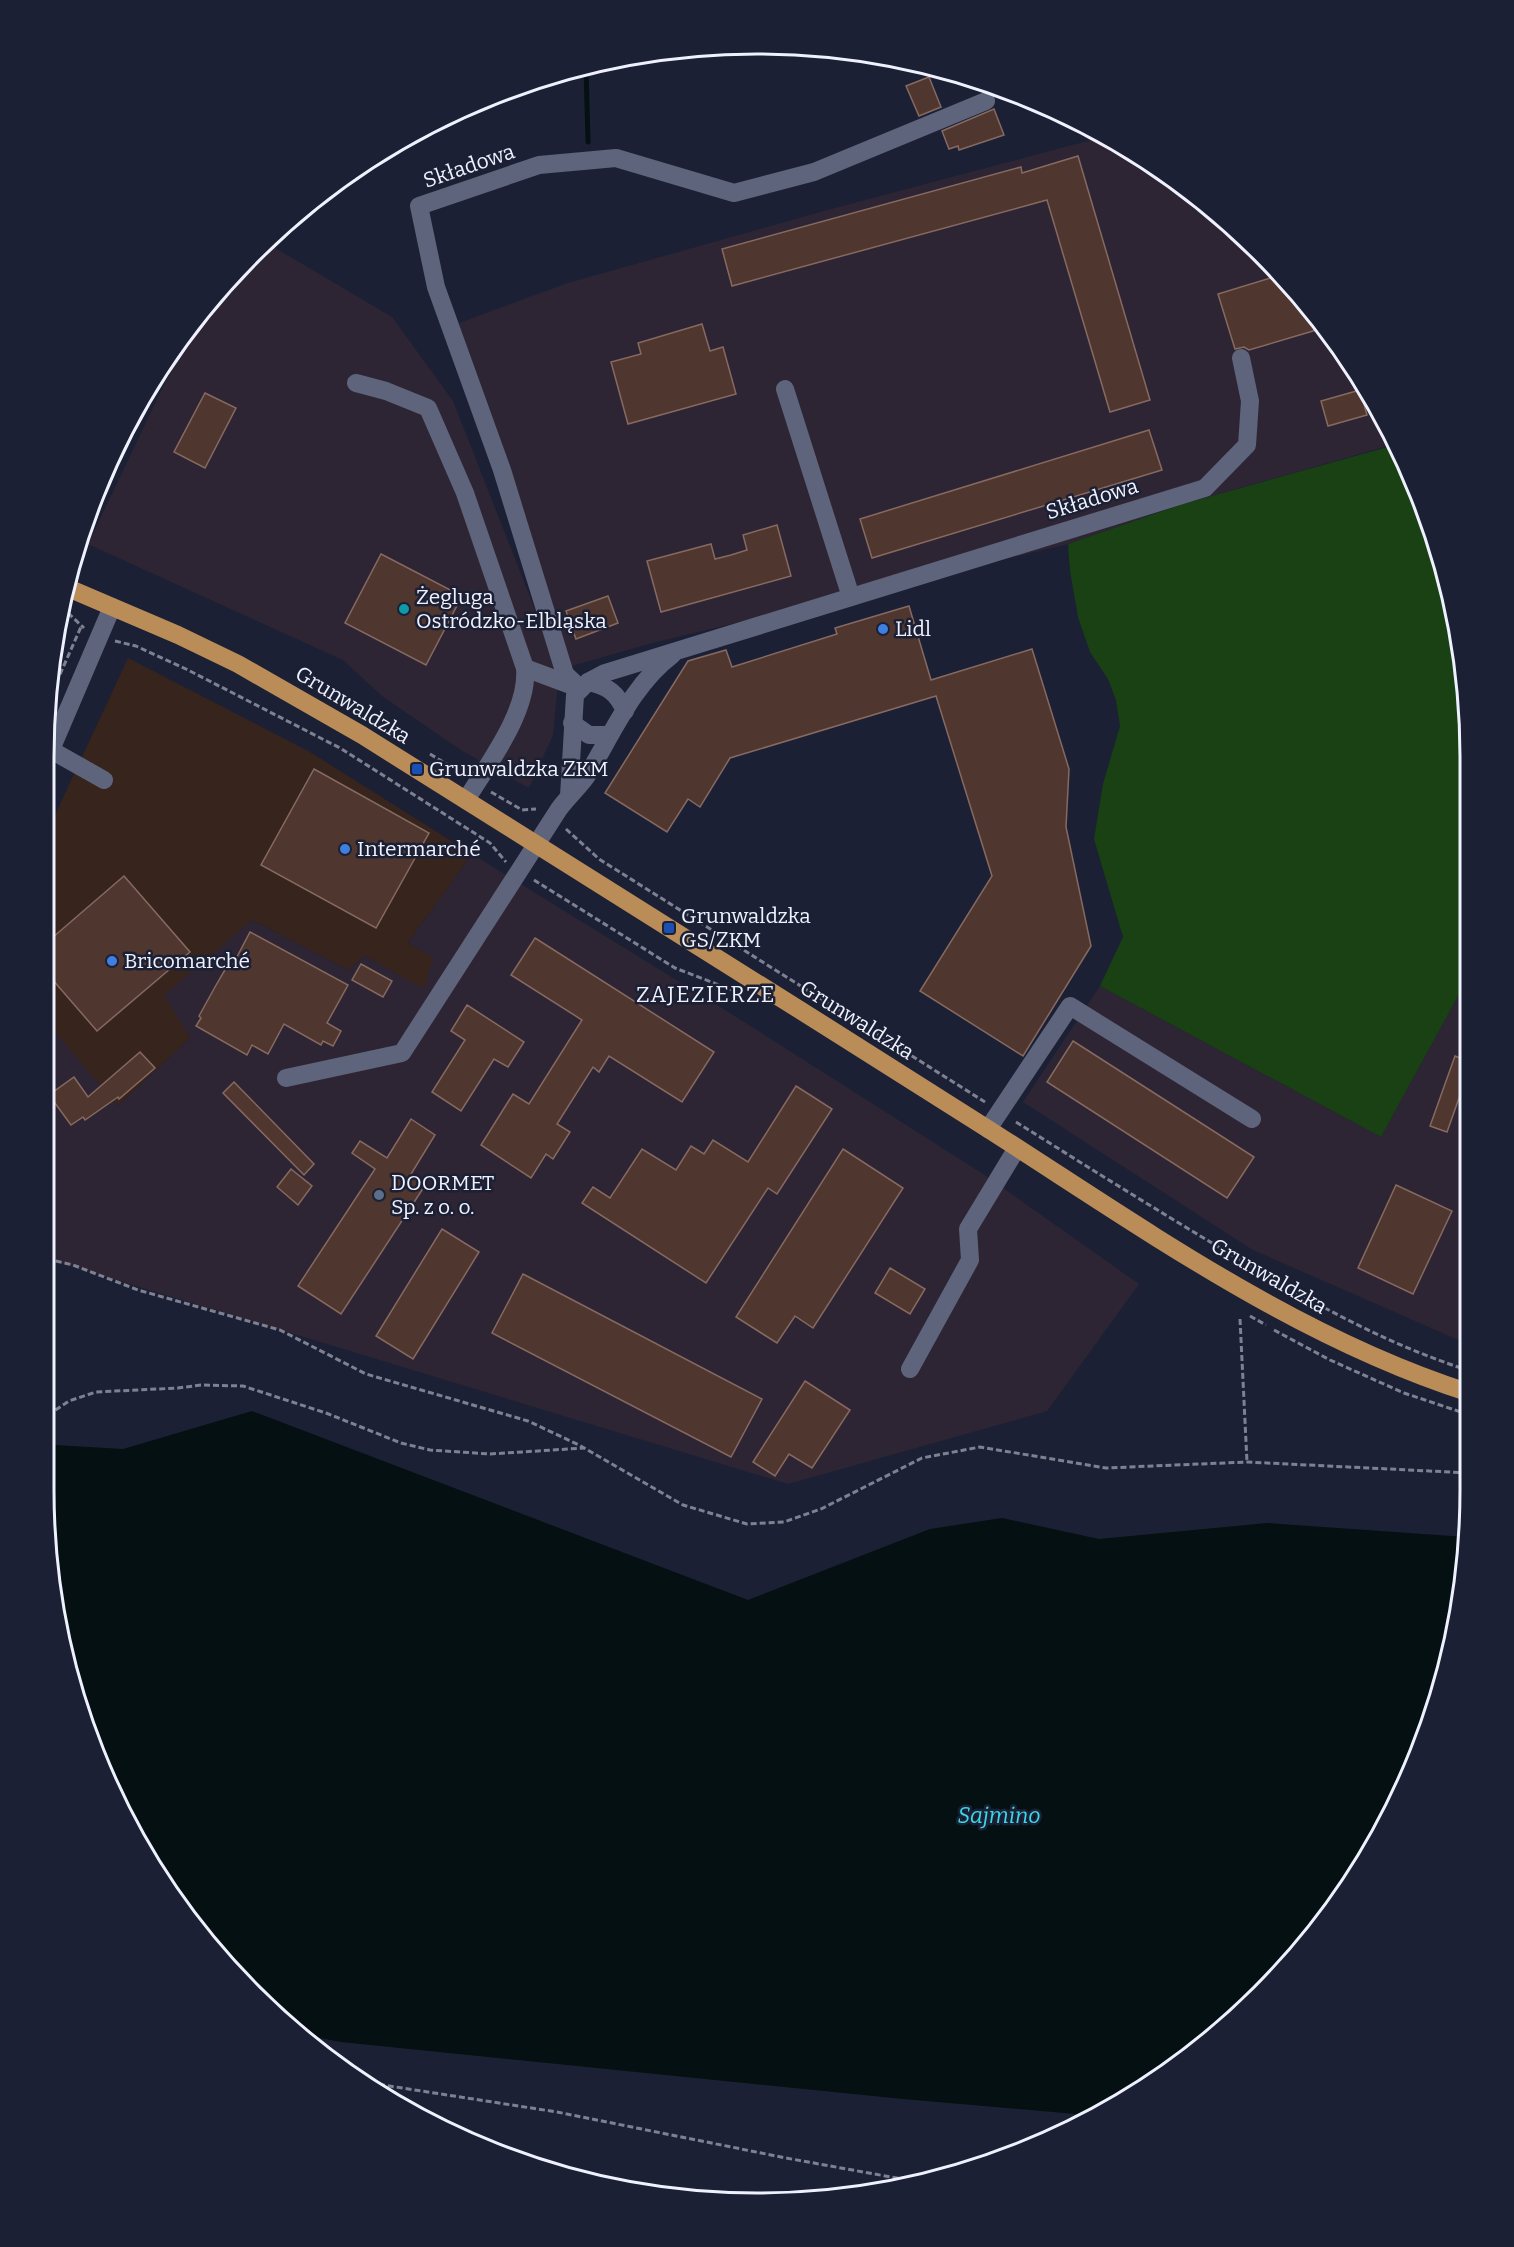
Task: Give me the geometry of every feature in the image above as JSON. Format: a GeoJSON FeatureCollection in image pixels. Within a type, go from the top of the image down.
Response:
{"type":"FeatureCollection","features":[{"type":"Feature","properties":{"kind":"main road","name":"Grunwaldzka"},"geometry":{"type":"LineString","coordinates":[[74,591],[178,636],[246,669],[362,735],[1017,1148],[1294,1319],[1362,1352],[1419,1376],[1460,1390]]}},
{"type":"Feature","properties":{"kind":"street","name":"Składowa"},"geometry":{"type":"LineString","coordinates":[[625,711],[613,692],[602,685],[584,685],[565,674],[502,470],[436,287],[419,206],[539,165],[616,158],[734,193],[814,172],[986,101]]}},
{"type":"Feature","properties":{"kind":"street","name":"Składowa"},"geometry":{"type":"LineString","coordinates":[[584,685],[606,673],[681,648],[1205,488],[1247,445],[1250,401],[1241,358]]}},
{"type":"Feature","properties":{"kind":"street"},"geometry":{"type":"LineString","coordinates":[[356,382],[429,408],[465,493],[525,668],[526,682],[516,715],[466,800]]}},
{"type":"Feature","properties":{"kind":"street"},"geometry":{"type":"LineString","coordinates":[[785,389],[851,597]]}},
{"type":"Feature","properties":{"kind":"street"},"geometry":{"type":"LineString","coordinates":[[55,740],[112,607]]}},
{"type":"Feature","properties":{"kind":"street","name":"Składowa"},"geometry":{"type":"LineString","coordinates":[[286,1078],[402,1053],[568,796],[584,779],[642,685],[660,664],[681,648]]}},
{"type":"Feature","properties":{"kind":"street"},"geometry":{"type":"LineString","coordinates":[[525,668],[584,685],[575,696],[568,796]]}},
{"type":"Feature","properties":{"kind":"street"},"geometry":{"type":"LineString","coordinates":[[572,723],[589,735],[610,735]]}},
{"type":"Feature","properties":{"kind":"street"},"geometry":{"type":"LineString","coordinates":[[54,761],[104,780]]}},
{"type":"Feature","properties":{"kind":"street"},"geometry":{"type":"LineString","coordinates":[[988,1129],[1070,1006],[1252,1119]]}},
{"type":"Feature","properties":{"kind":"street"},"geometry":{"type":"LineString","coordinates":[[910,1369],[970,1260],[968,1229],[1017,1148]]}},
{"type":"Feature","properties":{"kind":"path"},"geometry":{"type":"LineString","coordinates":[[69,614],[81,627],[100,636],[136,646],[186,669],[340,748],[490,843],[504,862],[675,968],[735,992]]}},
{"type":"Feature","properties":{"kind":"path"},"geometry":{"type":"LineString","coordinates":[[59,675],[81,627]]}},
{"type":"Feature","properties":{"kind":"path"},"geometry":{"type":"LineString","coordinates":[[54,1261],[73,1265],[138,1290],[280,1330],[366,1374],[528,1421],[584,1448],[683,1505],[747,1524],[784,1522],[821,1509],[922,1458],[980,1447],[1106,1468],[1247,1462],[1460,1473]]}},
{"type":"Feature","properties":{"kind":"path"},"geometry":{"type":"LineString","coordinates":[[1245,1313],[1341,1365],[1404,1393],[1460,1412]]}},
{"type":"Feature","properties":{"kind":"path"},"geometry":{"type":"LineString","coordinates":[[1240,1319],[1247,1462]]}},
{"type":"Feature","properties":{"kind":"path"},"geometry":{"type":"LineString","coordinates":[[54,1411],[69,1401],[96,1392],[201,1385],[243,1386],[326,1413],[401,1443],[430,1450],[490,1454],[584,1448]]}},
{"type":"Feature","properties":{"kind":"path"},"geometry":{"type":"LineString","coordinates":[[382,2085],[557,2112],[898,2178]]}},
{"type":"Feature","properties":{"kind":"shaded area"},"geometry":{"type":"Polygon","coordinates":[[[1093,140],[1148,172],[1185,199],[1221,228],[1286,293],[1342,366],[1388,446],[1183,504],[1068,544],[652,643],[568,667],[459,323],[568,283],[824,211],[1093,140]]]}},
{"type":"Feature","properties":{"kind":"shaded area"},"geometry":{"type":"Polygon","coordinates":[[[273,247],[392,317],[453,401],[559,671],[553,735],[529,788],[461,750],[382,696],[343,660],[88,544],[178,357],[199,329],[228,293],[273,247]]]}},
{"type":"Feature","properties":{"kind":"shaded area"},"geometry":{"type":"Polygon","coordinates":[[[128,658],[310,752],[472,854],[408,943],[434,958],[425,990],[365,956],[348,970],[252,920],[190,1038],[118,1106],[54,1032],[55,815],[128,658]]]}},
{"type":"Feature","properties":{"kind":"shaded area"},"geometry":{"type":"Polygon","coordinates":[[[472,854],[725,1010],[983,1174],[1139,1284],[1047,1411],[788,1484],[54,1261],[54,1031],[118,1106],[190,1038],[164,995],[252,920],[348,970],[365,956],[424,989],[433,958],[408,943],[472,854]]]}},
{"type":"Feature","properties":{"kind":"shaded area"},"geometry":{"type":"Polygon","coordinates":[[[1100,986],[1381,1137],[1460,992],[1460,1341],[1253,1250],[1023,1102],[1100,986]]]}},
{"type":"Feature","properties":{"kind":"green space"},"geometry":{"type":"Polygon","coordinates":[[[1388,447],[1423,531],[1446,620],[1454,665],[1458,711],[1460,992],[1381,1137],[1100,986],[1123,937],[1094,839],[1103,784],[1120,726],[1116,700],[1108,679],[1090,652],[1078,617],[1068,544],[1183,504],[1388,447]]]}},
{"type":"Feature","properties":{"kind":"water","name":"Sajmino"},"geometry":{"type":"Polygon","coordinates":[[[252,1411],[748,1600],[930,1529],[1002,1518],[1099,1539],[1267,1523],[1458,1536],[1454,1582],[1446,1627],[1423,1716],[1388,1801],[1342,1881],[1286,1954],[1221,2019],[1148,2075],[1080,2114],[903,2099],[341,2042],[316,2037],[293,2019],[228,1954],[172,1881],[126,1801],[91,1716],[78,1672],[60,1582],[56,1536],[54,1445],[123,1449],[252,1411]]]}},
{"type":"Feature","properties":{"kind":"building"},"geometry":{"type":"Polygon","coordinates":[[[929,77],[941,107],[919,116],[906,86],[929,77]]]}},
{"type":"Feature","properties":{"kind":"building"},"geometry":{"type":"Polygon","coordinates":[[[994,109],[1004,135],[959,150],[958,146],[949,149],[942,131],[994,109]]]}},
{"type":"Feature","properties":{"kind":"building"},"geometry":{"type":"Polygon","coordinates":[[[1078,156],[1150,400],[1110,412],[1047,200],[732,286],[722,249],[1021,167],[1022,173],[1078,156]]]}},
{"type":"Feature","properties":{"kind":"building"},"geometry":{"type":"Polygon","coordinates":[[[1271,278],[1316,330],[1249,350],[1244,347],[1235,349],[1218,294],[1271,278]]]}},
{"type":"Feature","properties":{"kind":"building"},"geometry":{"type":"Polygon","coordinates":[[[702,324],[710,351],[723,347],[736,394],[628,424],[611,362],[641,354],[638,343],[702,324]]]}},
{"type":"Feature","properties":{"kind":"building"},"geometry":{"type":"Polygon","coordinates":[[[1357,391],[1367,415],[1328,426],[1321,401],[1357,391]]]}},
{"type":"Feature","properties":{"kind":"building"},"geometry":{"type":"Polygon","coordinates":[[[205,393],[236,408],[205,468],[174,452],[205,393]]]}},
{"type":"Feature","properties":{"kind":"building"},"geometry":{"type":"Polygon","coordinates":[[[1149,430],[1162,470],[872,558],[860,519],[1149,430]]]}},
{"type":"Feature","properties":{"kind":"building"},"geometry":{"type":"Polygon","coordinates":[[[777,525],[791,576],[661,612],[647,561],[711,544],[715,559],[731,555],[747,550],[743,535],[777,525]]]}},
{"type":"Feature","properties":{"kind":"building","name":"Żegluga Ostródzko-Elbląska"},"geometry":{"type":"Polygon","coordinates":[[[381,554],[462,596],[426,665],[345,623],[381,554]]]}},
{"type":"Feature","properties":{"kind":"building"},"geometry":{"type":"Polygon","coordinates":[[[608,596],[618,623],[576,639],[566,611],[608,596]]]}},
{"type":"Feature","properties":{"kind":"building"},"geometry":{"type":"Polygon","coordinates":[[[909,606],[931,680],[1032,649],[1069,769],[1066,827],[1091,946],[1023,1056],[920,991],[992,876],[936,696],[730,758],[700,807],[688,799],[667,832],[605,793],[688,661],[726,650],[732,667],[837,634],[835,628],[909,606]]]}},
{"type":"Feature","properties":{"kind":"building","name":"Intermarché"},"geometry":{"type":"Polygon","coordinates":[[[314,769],[429,833],[376,928],[261,865],[314,769]]]}},
{"type":"Feature","properties":{"kind":"building","name":"Bricomarché"},"geometry":{"type":"Polygon","coordinates":[[[124,876],[190,952],[97,1031],[54,981],[54,936],[124,876]]]}},
{"type":"Feature","properties":{"kind":"building"},"geometry":{"type":"Polygon","coordinates":[[[250,932],[348,985],[327,1023],[341,1031],[333,1046],[323,1041],[321,1045],[284,1024],[268,1054],[252,1045],[247,1055],[196,1026],[215,987],[226,968],[230,970],[250,932]]]}},
{"type":"Feature","properties":{"kind":"building"},"geometry":{"type":"Polygon","coordinates":[[[535,938],[714,1052],[682,1102],[609,1056],[599,1072],[593,1067],[557,1124],[570,1132],[553,1159],[546,1154],[531,1178],[481,1145],[513,1094],[529,1104],[582,1020],[511,975],[535,938]]]}},
{"type":"Feature","properties":{"kind":"building"},"geometry":{"type":"Polygon","coordinates":[[[361,964],[392,981],[383,997],[352,980],[361,964]]]}},
{"type":"Feature","properties":{"kind":"building"},"geometry":{"type":"Polygon","coordinates":[[[467,1005],[524,1042],[508,1067],[494,1059],[461,1111],[432,1092],[465,1040],[451,1031],[467,1005]]]}},
{"type":"Feature","properties":{"kind":"building"},"geometry":{"type":"Polygon","coordinates":[[[1073,1041],[1254,1157],[1227,1198],[1047,1082],[1073,1041]]]}},
{"type":"Feature","properties":{"kind":"building"},"geometry":{"type":"Polygon","coordinates":[[[140,1052],[155,1068],[119,1099],[118,1097],[85,1120],[83,1117],[71,1125],[54,1102],[54,1091],[74,1077],[88,1097],[140,1052]]]}},
{"type":"Feature","properties":{"kind":"building"},"geometry":{"type":"Polygon","coordinates":[[[1455,1056],[1460,1058],[1460,1095],[1447,1132],[1430,1126],[1455,1056]]]}},
{"type":"Feature","properties":{"kind":"building"},"geometry":{"type":"Polygon","coordinates":[[[234,1082],[314,1164],[304,1175],[223,1093],[234,1082]]]}},
{"type":"Feature","properties":{"kind":"building"},"geometry":{"type":"Polygon","coordinates":[[[796,1086],[832,1109],[777,1194],[768,1188],[706,1283],[582,1203],[593,1187],[610,1198],[642,1149],[676,1170],[691,1146],[704,1154],[713,1140],[748,1162],[796,1086]]]}},
{"type":"Feature","properties":{"kind":"building"},"geometry":{"type":"Polygon","coordinates":[[[411,1119],[435,1135],[411,1174],[426,1184],[341,1314],[298,1286],[375,1169],[352,1153],[360,1141],[387,1158],[411,1119]]]}},
{"type":"Feature","properties":{"kind":"building"},"geometry":{"type":"Polygon","coordinates":[[[843,1149],[903,1188],[813,1328],[795,1316],[777,1343],[736,1317],[843,1149]]]}},
{"type":"Feature","properties":{"kind":"building"},"geometry":{"type":"Polygon","coordinates":[[[291,1169],[312,1186],[298,1205],[277,1187],[291,1169]]]}},
{"type":"Feature","properties":{"kind":"building"},"geometry":{"type":"Polygon","coordinates":[[[1396,1185],[1452,1211],[1413,1294],[1358,1268],[1396,1185]]]}},
{"type":"Feature","properties":{"kind":"building"},"geometry":{"type":"Polygon","coordinates":[[[442,1229],[479,1252],[413,1359],[376,1336],[442,1229]]]}},
{"type":"Feature","properties":{"kind":"building"},"geometry":{"type":"Polygon","coordinates":[[[890,1268],[925,1289],[910,1314],[875,1293],[890,1268]]]}},
{"type":"Feature","properties":{"kind":"building"},"geometry":{"type":"Polygon","coordinates":[[[523,1274],[762,1399],[731,1457],[492,1333],[523,1274]]]}},
{"type":"Feature","properties":{"kind":"building"},"geometry":{"type":"Polygon","coordinates":[[[805,1381],[850,1410],[812,1468],[789,1454],[775,1476],[753,1462],[805,1381]]]}},
{"type":"Feature","properties":{"kind":"waterway"},"geometry":{"type":"LineString","coordinates":[[586,76],[588,142]]}},
{"type":"Feature","properties":{"kind":"place","name":"Żegluga Ostródzko-Elbląska"},"geometry":{"type":"Point","coordinates":[404,609]}},
{"type":"Feature","properties":{"kind":"place","name":"Lidl"},"geometry":{"type":"Point","coordinates":[883,629]}},
{"type":"Feature","properties":{"kind":"place","name":"Grunwaldzka ZKM"},"geometry":{"type":"Point","coordinates":[417,769]}},
{"type":"Feature","properties":{"kind":"place","name":"Intermarché"},"geometry":{"type":"Point","coordinates":[345,849]}},
{"type":"Feature","properties":{"kind":"place","name":"Grunwaldzka GS/ZKM"},"geometry":{"type":"Point","coordinates":[669,928]}},
{"type":"Feature","properties":{"kind":"place","name":"Bricomarché"},"geometry":{"type":"Point","coordinates":[112,961]}},
{"type":"Feature","properties":{"kind":"place","name":"DOORMET Sp. z o. o."},"geometry":{"type":"Point","coordinates":[379,1195]}},
{"type":"Feature","properties":{"kind":"district","name":"ZAJEZIERZE"},"geometry":{"type":"Point","coordinates":[706,994]}}]}
